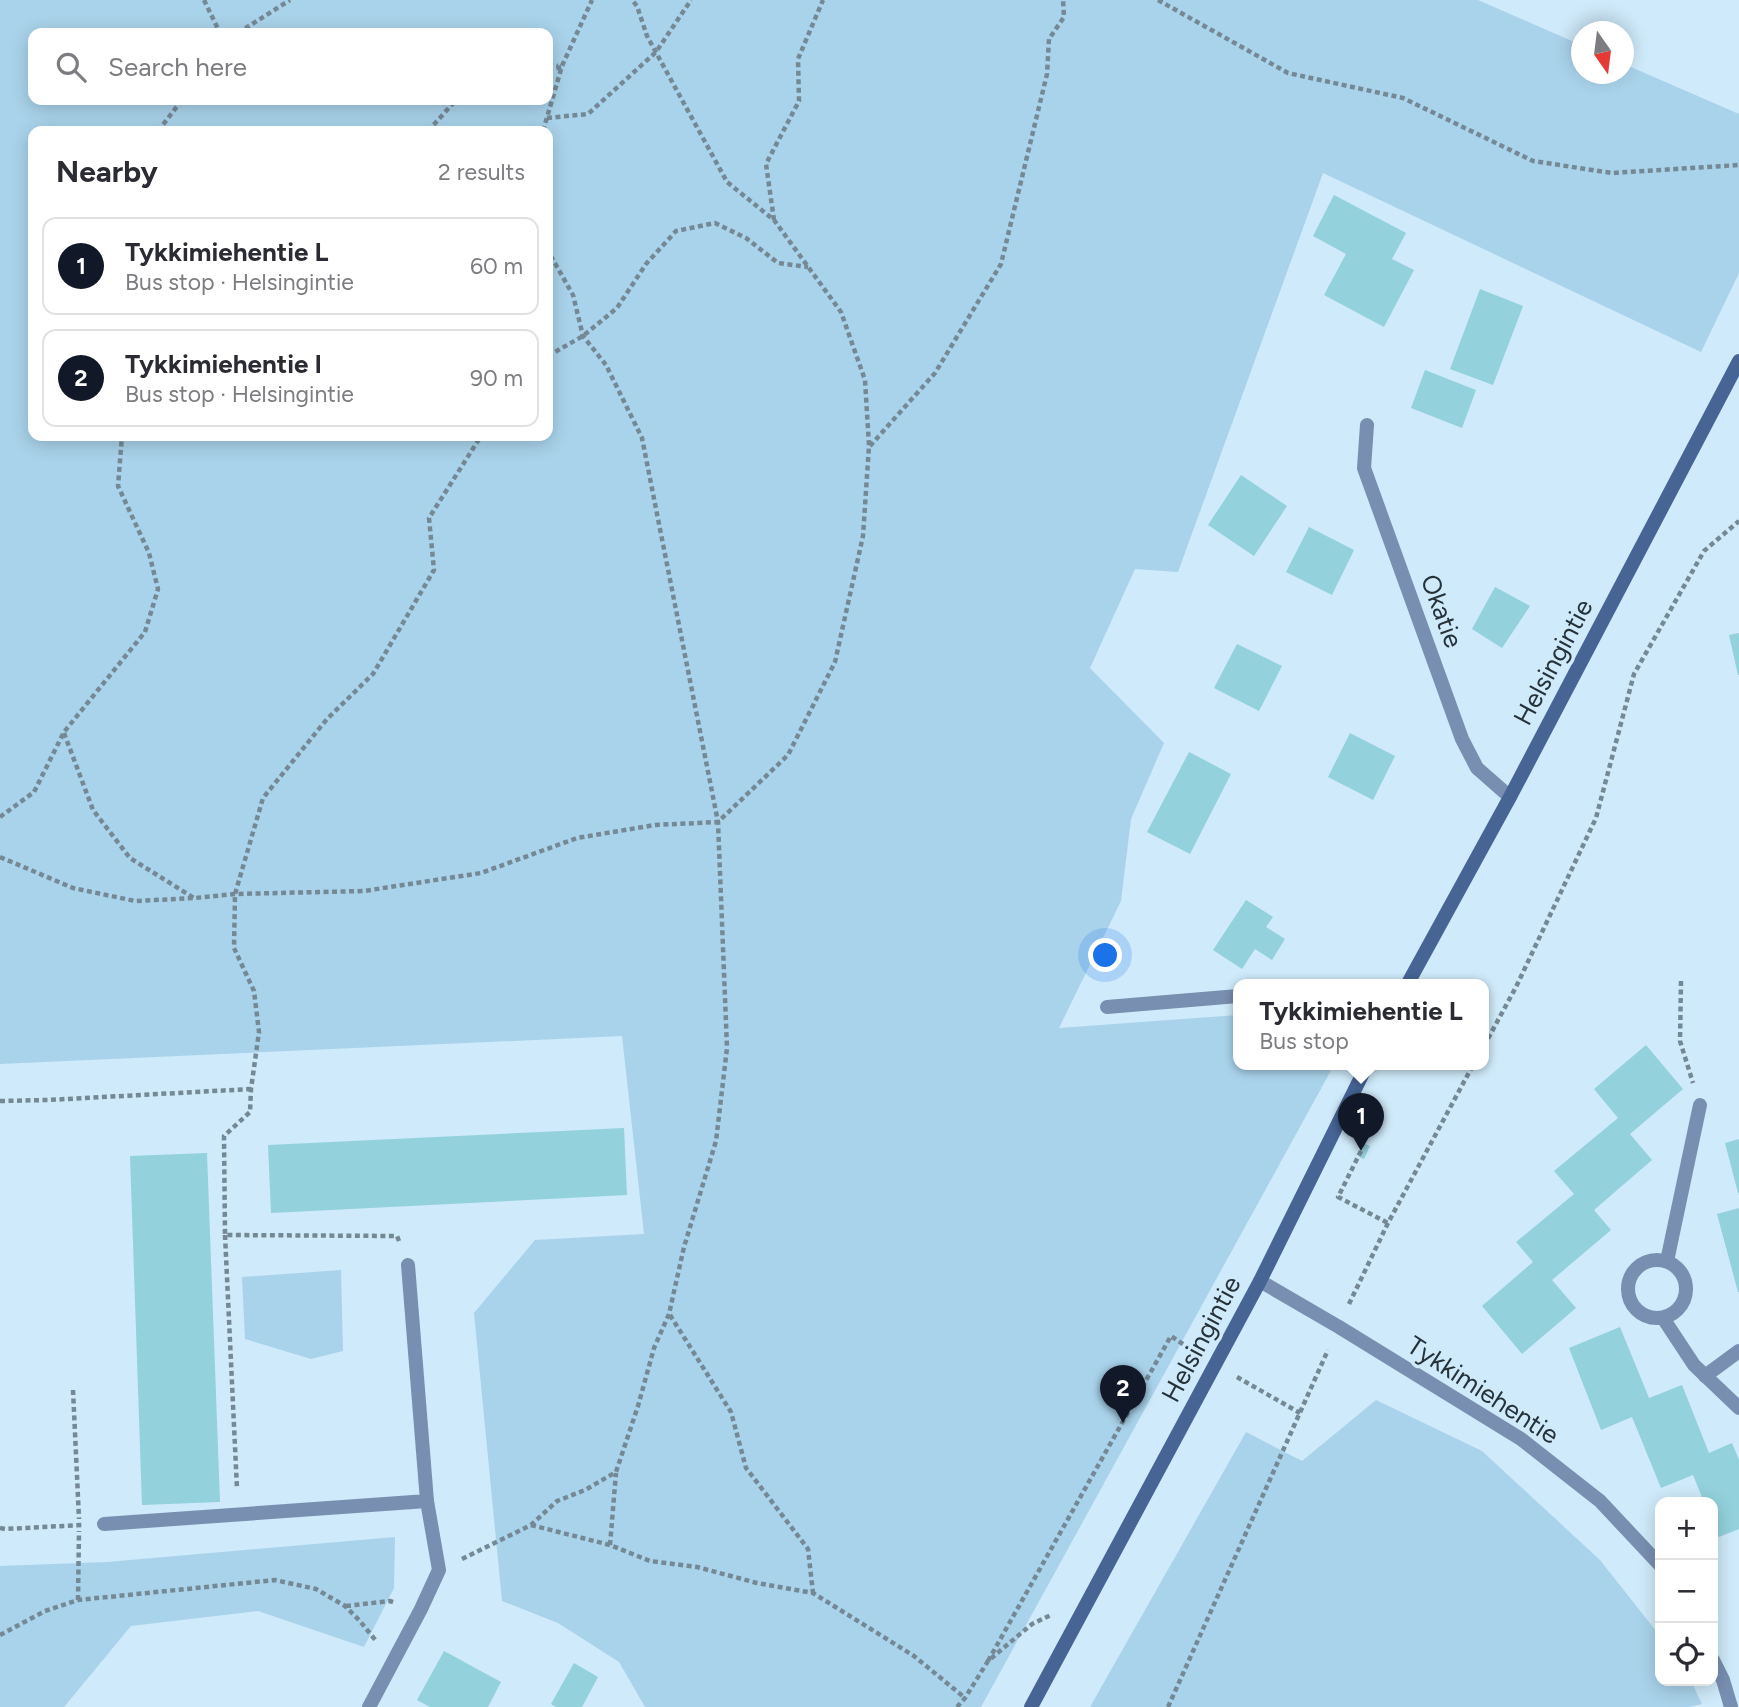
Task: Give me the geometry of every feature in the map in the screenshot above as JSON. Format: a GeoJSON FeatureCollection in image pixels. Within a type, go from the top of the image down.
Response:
{"type":"FeatureCollection","features":[{"type":"Feature","properties":{"kind":"main road","name":"Helsingintie"},"geometry":{"type":"LineString","coordinates":[[1410,979],[1510,797],[1739,360]]}},
{"type":"Feature","properties":{"kind":"main road","name":"Helsingintie"},"geometry":{"type":"LineString","coordinates":[[1031,1707],[1260,1281],[1365,1070]]}},
{"type":"Feature","properties":{"kind":"street","name":"Okatie"},"geometry":{"type":"LineString","coordinates":[[1367,425],[1364,468],[1462,739],[1477,768],[1510,797]]}},
{"type":"Feature","properties":{"kind":"street"},"geometry":{"type":"LineString","coordinates":[[1107,1007],[1233,996]]}},
{"type":"Feature","properties":{"kind":"street"},"geometry":{"type":"LineString","coordinates":[[1667,1261],[1700,1105]]}},
{"type":"Feature","properties":{"kind":"street"},"geometry":{"type":"LineString","coordinates":[[1646,1261],[1667,1261],[1681,1271],[1685,1280],[1687,1290],[1680,1307],[1663,1318],[1651,1318],[1642,1314],[1630,1301],[1627,1291],[1630,1276],[1646,1261]]}},
{"type":"Feature","properties":{"kind":"street"},"geometry":{"type":"LineString","coordinates":[[369,1707],[439,1570],[427,1501],[408,1265]]}},
{"type":"Feature","properties":{"kind":"street","name":"Tykkimiehentie"},"geometry":{"type":"LineString","coordinates":[[1260,1281],[1521,1439],[1600,1501],[1655,1561]]}},
{"type":"Feature","properties":{"kind":"street"},"geometry":{"type":"LineString","coordinates":[[1663,1318],[1694,1365],[1739,1408]]}},
{"type":"Feature","properties":{"kind":"street"},"geometry":{"type":"LineString","coordinates":[[1705,1376],[1739,1351]]}},
{"type":"Feature","properties":{"kind":"street"},"geometry":{"type":"LineString","coordinates":[[104,1524],[427,1501]]}},
{"type":"Feature","properties":{"kind":"street"},"geometry":{"type":"LineString","coordinates":[[1718,1670],[1731,1707]]}},
{"type":"Feature","properties":{"kind":"street"},"geometry":{"type":"LineString","coordinates":[[1723,1680],[1739,1676]]}},
{"type":"Feature","properties":{"kind":"path"},"geometry":{"type":"LineString","coordinates":[[204,0],[218,28]]}},
{"type":"Feature","properties":{"kind":"path"},"geometry":{"type":"LineString","coordinates":[[246,28],[290,0]]}},
{"type":"Feature","properties":{"kind":"path"},"geometry":{"type":"LineString","coordinates":[[553,97],[562,66],[592,0]]}},
{"type":"Feature","properties":{"kind":"path"},"geometry":{"type":"LineString","coordinates":[[0,857],[73,888],[135,901],[235,894],[364,891],[481,873],[577,838],[655,825],[718,822],[788,755],[835,662],[863,536],[870,446],[864,380],[841,313],[774,220],[727,182],[647,36],[637,6],[632,0]]}},
{"type":"Feature","properties":{"kind":"path"},"geometry":{"type":"LineString","coordinates":[[547,118],[588,114],[656,52],[691,0]]}},
{"type":"Feature","properties":{"kind":"path"},"geometry":{"type":"LineString","coordinates":[[774,220],[766,164],[799,101],[798,59],[823,0]]}},
{"type":"Feature","properties":{"kind":"path"},"geometry":{"type":"LineString","coordinates":[[870,446],[935,373],[1001,264],[1046,74],[1049,39],[1064,17],[1063,0]]}},
{"type":"Feature","properties":{"kind":"path"},"geometry":{"type":"LineString","coordinates":[[1158,0],[1288,73],[1403,98],[1533,161],[1612,173],[1739,165]]}},
{"type":"Feature","properties":{"kind":"path"},"geometry":{"type":"LineString","coordinates":[[553,65],[562,66]]}},
{"type":"Feature","properties":{"kind":"path"},"geometry":{"type":"LineString","coordinates":[[553,69],[562,66]]}},
{"type":"Feature","properties":{"kind":"path"},"geometry":{"type":"LineString","coordinates":[[162,126],[178,105]]}},
{"type":"Feature","properties":{"kind":"path"},"geometry":{"type":"LineString","coordinates":[[433,126],[451,105]]}},
{"type":"Feature","properties":{"kind":"path"},"geometry":{"type":"LineString","coordinates":[[545,126],[551,105]]}},
{"type":"Feature","properties":{"kind":"path"},"geometry":{"type":"LineString","coordinates":[[553,353],[583,336],[617,307],[646,264],[676,230],[715,223],[746,238],[778,262],[809,268]]}},
{"type":"Feature","properties":{"kind":"path"},"geometry":{"type":"LineString","coordinates":[[553,260],[573,295],[583,336],[606,365],[642,438],[718,822],[727,1048],[716,1141],[684,1247],[669,1314],[654,1348],[616,1472],[610,1545]]}},
{"type":"Feature","properties":{"kind":"path"},"geometry":{"type":"LineString","coordinates":[[0,817],[34,792],[64,732],[145,632],[158,589],[149,553],[118,485],[122,441]]}},
{"type":"Feature","properties":{"kind":"path"},"geometry":{"type":"LineString","coordinates":[[238,1515],[225,1235],[224,1136],[250,1112],[259,1032],[254,991],[234,948],[235,894],[263,798],[327,719],[373,674],[434,570],[429,518],[478,441]]}},
{"type":"Feature","properties":{"kind":"path"},"geometry":{"type":"LineString","coordinates":[[1489,1035],[1516,987],[1596,818],[1634,674],[1704,551],[1739,521]]}},
{"type":"Feature","properties":{"kind":"path"},"geometry":{"type":"LineString","coordinates":[[64,732],[93,810],[130,859],[195,898]]}},
{"type":"Feature","properties":{"kind":"path"},"geometry":{"type":"LineString","coordinates":[[1681,981],[1680,1041],[1700,1105]]}},
{"type":"Feature","properties":{"kind":"path"},"geometry":{"type":"LineString","coordinates":[[1168,1707],[1388,1223],[1470,1070]]}},
{"type":"Feature","properties":{"kind":"path"},"geometry":{"type":"LineString","coordinates":[[0,1101],[251,1089]]}},
{"type":"Feature","properties":{"kind":"path"},"geometry":{"type":"LineString","coordinates":[[1362,1150],[1338,1197],[1388,1223]]}},
{"type":"Feature","properties":{"kind":"path"},"geometry":{"type":"LineString","coordinates":[[225,1235],[397,1236],[408,1265]]}},
{"type":"Feature","properties":{"kind":"path"},"geometry":{"type":"LineString","coordinates":[[669,1314],[731,1412],[746,1468],[808,1549],[813,1593]]}},
{"type":"Feature","properties":{"kind":"path"},"geometry":{"type":"LineString","coordinates":[[957,1707],[988,1661],[1171,1336],[1215,1365],[1300,1413]]}},
{"type":"Feature","properties":{"kind":"path"},"geometry":{"type":"LineString","coordinates":[[73,1390],[79,1525],[78,1600]]}},
{"type":"Feature","properties":{"kind":"path"},"geometry":{"type":"LineString","coordinates":[[439,1570],[531,1525],[557,1501],[585,1490],[616,1472]]}},
{"type":"Feature","properties":{"kind":"path"},"geometry":{"type":"LineString","coordinates":[[0,1528],[104,1524]]}},
{"type":"Feature","properties":{"kind":"path"},"geometry":{"type":"LineString","coordinates":[[531,1525],[610,1545],[650,1561],[697,1567],[757,1583],[813,1593],[914,1656],[965,1698]]}},
{"type":"Feature","properties":{"kind":"path"},"geometry":{"type":"LineString","coordinates":[[0,1635],[45,1611],[78,1600],[275,1580],[316,1589],[345,1606],[393,1661]]}},
{"type":"Feature","properties":{"kind":"path"},"geometry":{"type":"LineString","coordinates":[[345,1606],[390,1601],[421,1609]]}},
{"type":"Feature","properties":{"kind":"path"},"geometry":{"type":"LineString","coordinates":[[988,1661],[1032,1624],[1062,1610],[1086,1606]]}},
{"type":"Feature","properties":{"kind":"shaded area"},"geometry":{"type":"Polygon","coordinates":[[[0,0],[1478,0],[1571,41],[1571,84],[1634,84],[1634,68],[1739,114],[1739,273],[1701,352],[1323,173],[1178,572],[1135,569],[1090,668],[1164,743],[1131,819],[1121,901],[1059,1028],[1233,1015],[1233,1070],[1331,1070],[981,1707],[645,1707],[619,1662],[558,1623],[502,1601],[474,1313],[535,1240],[644,1234],[622,1036],[0,1064],[0,0]]]}},
{"type":"Feature","properties":{"kind":"shaded area"},"geometry":{"type":"Polygon","coordinates":[[[341,1270],[343,1351],[311,1359],[245,1339],[242,1277],[341,1270]]]}},
{"type":"Feature","properties":{"kind":"shaded area"},"geometry":{"type":"Polygon","coordinates":[[[1376,1400],[1482,1451],[1600,1560],[1655,1630],[1655,1686],[1693,1686],[1702,1704],[1689,1707],[1090,1707],[1246,1432],[1302,1461],[1376,1400]]]}},
{"type":"Feature","properties":{"kind":"shaded area"},"geometry":{"type":"Polygon","coordinates":[[[395,1537],[394,1588],[364,1647],[258,1611],[131,1626],[64,1707],[0,1707],[0,1566],[107,1562],[395,1537]]]}},
{"type":"Feature","properties":{"kind":"building"},"geometry":{"type":"Polygon","coordinates":[[[1334,195],[1406,233],[1392,259],[1414,270],[1384,327],[1324,295],[1346,254],[1313,236],[1334,195]]]}},
{"type":"Feature","properties":{"kind":"building"},"geometry":{"type":"Polygon","coordinates":[[[1480,289],[1523,306],[1493,385],[1450,369],[1480,289]]]}},
{"type":"Feature","properties":{"kind":"building"},"geometry":{"type":"Polygon","coordinates":[[[1425,370],[1476,390],[1462,428],[1411,408],[1425,370]]]}},
{"type":"Feature","properties":{"kind":"building"},"geometry":{"type":"Polygon","coordinates":[[[1241,475],[1287,506],[1254,556],[1208,525],[1241,475]]]}},
{"type":"Feature","properties":{"kind":"building"},"geometry":{"type":"Polygon","coordinates":[[[1309,527],[1354,550],[1332,595],[1286,572],[1309,527]]]}},
{"type":"Feature","properties":{"kind":"building"},"geometry":{"type":"Polygon","coordinates":[[[1495,587],[1530,606],[1502,648],[1472,629],[1495,587]]]}},
{"type":"Feature","properties":{"kind":"building"},"geometry":{"type":"Polygon","coordinates":[[[1739,633],[1739,675],[1738,675],[1729,635],[1739,633]]]}},
{"type":"Feature","properties":{"kind":"building"},"geometry":{"type":"Polygon","coordinates":[[[1237,644],[1282,666],[1259,711],[1214,688],[1237,644]]]}},
{"type":"Feature","properties":{"kind":"building"},"geometry":{"type":"Polygon","coordinates":[[[1350,733],[1395,756],[1373,800],[1328,777],[1350,733]]]}},
{"type":"Feature","properties":{"kind":"building"},"geometry":{"type":"Polygon","coordinates":[[[1189,752],[1231,774],[1190,854],[1147,832],[1189,752]]]}},
{"type":"Feature","properties":{"kind":"building"},"geometry":{"type":"Polygon","coordinates":[[[1246,900],[1273,917],[1266,927],[1285,939],[1272,960],[1255,949],[1242,969],[1213,950],[1246,900]]]}},
{"type":"Feature","properties":{"kind":"building"},"geometry":{"type":"Polygon","coordinates":[[[1646,1045],[1683,1089],[1630,1134],[1652,1160],[1594,1210],[1611,1230],[1552,1280],[1576,1308],[1522,1354],[1482,1306],[1533,1262],[1516,1242],[1574,1194],[1554,1171],[1618,1118],[1594,1089],[1646,1045]]]}},
{"type":"Feature","properties":{"kind":"building"},"geometry":{"type":"Polygon","coordinates":[[[624,1128],[627,1195],[271,1213],[268,1145],[624,1128]]]}},
{"type":"Feature","properties":{"kind":"building"},"geometry":{"type":"Polygon","coordinates":[[[1739,1139],[1739,1193],[1738,1193],[1725,1143],[1739,1139]]]}},
{"type":"Feature","properties":{"kind":"building"},"geometry":{"type":"Polygon","coordinates":[[[1365,1144],[1370,1146],[1364,1159],[1359,1157],[1365,1144]]]}},
{"type":"Feature","properties":{"kind":"building"},"geometry":{"type":"Polygon","coordinates":[[[207,1153],[220,1502],[142,1505],[130,1156],[207,1153]]]}},
{"type":"Feature","properties":{"kind":"building"},"geometry":{"type":"Polygon","coordinates":[[[1739,1208],[1739,1292],[1738,1292],[1717,1214],[1739,1208]]]}},
{"type":"Feature","properties":{"kind":"building"},"geometry":{"type":"Polygon","coordinates":[[[1620,1327],[1649,1398],[1682,1385],[1709,1453],[1732,1443],[1739,1460],[1739,1529],[1719,1537],[1718,1497],[1702,1497],[1693,1475],[1661,1488],[1632,1417],[1601,1430],[1569,1348],[1620,1327]]]}},
{"type":"Feature","properties":{"kind":"building"},"geometry":{"type":"Polygon","coordinates":[[[444,1651],[501,1682],[488,1707],[430,1707],[417,1700],[444,1651]]]}},
{"type":"Feature","properties":{"kind":"building"},"geometry":{"type":"Polygon","coordinates":[[[574,1663],[598,1677],[582,1707],[556,1707],[551,1704],[574,1663]]]}},
{"type":"Feature","properties":{"kind":"place","name":"Tykkimiehentie L"},"geometry":{"type":"Point","coordinates":[1361,1151]}},
{"type":"Feature","properties":{"kind":"place","name":"Tykkimiehentie I"},"geometry":{"type":"Point","coordinates":[1123,1423]}}]}
